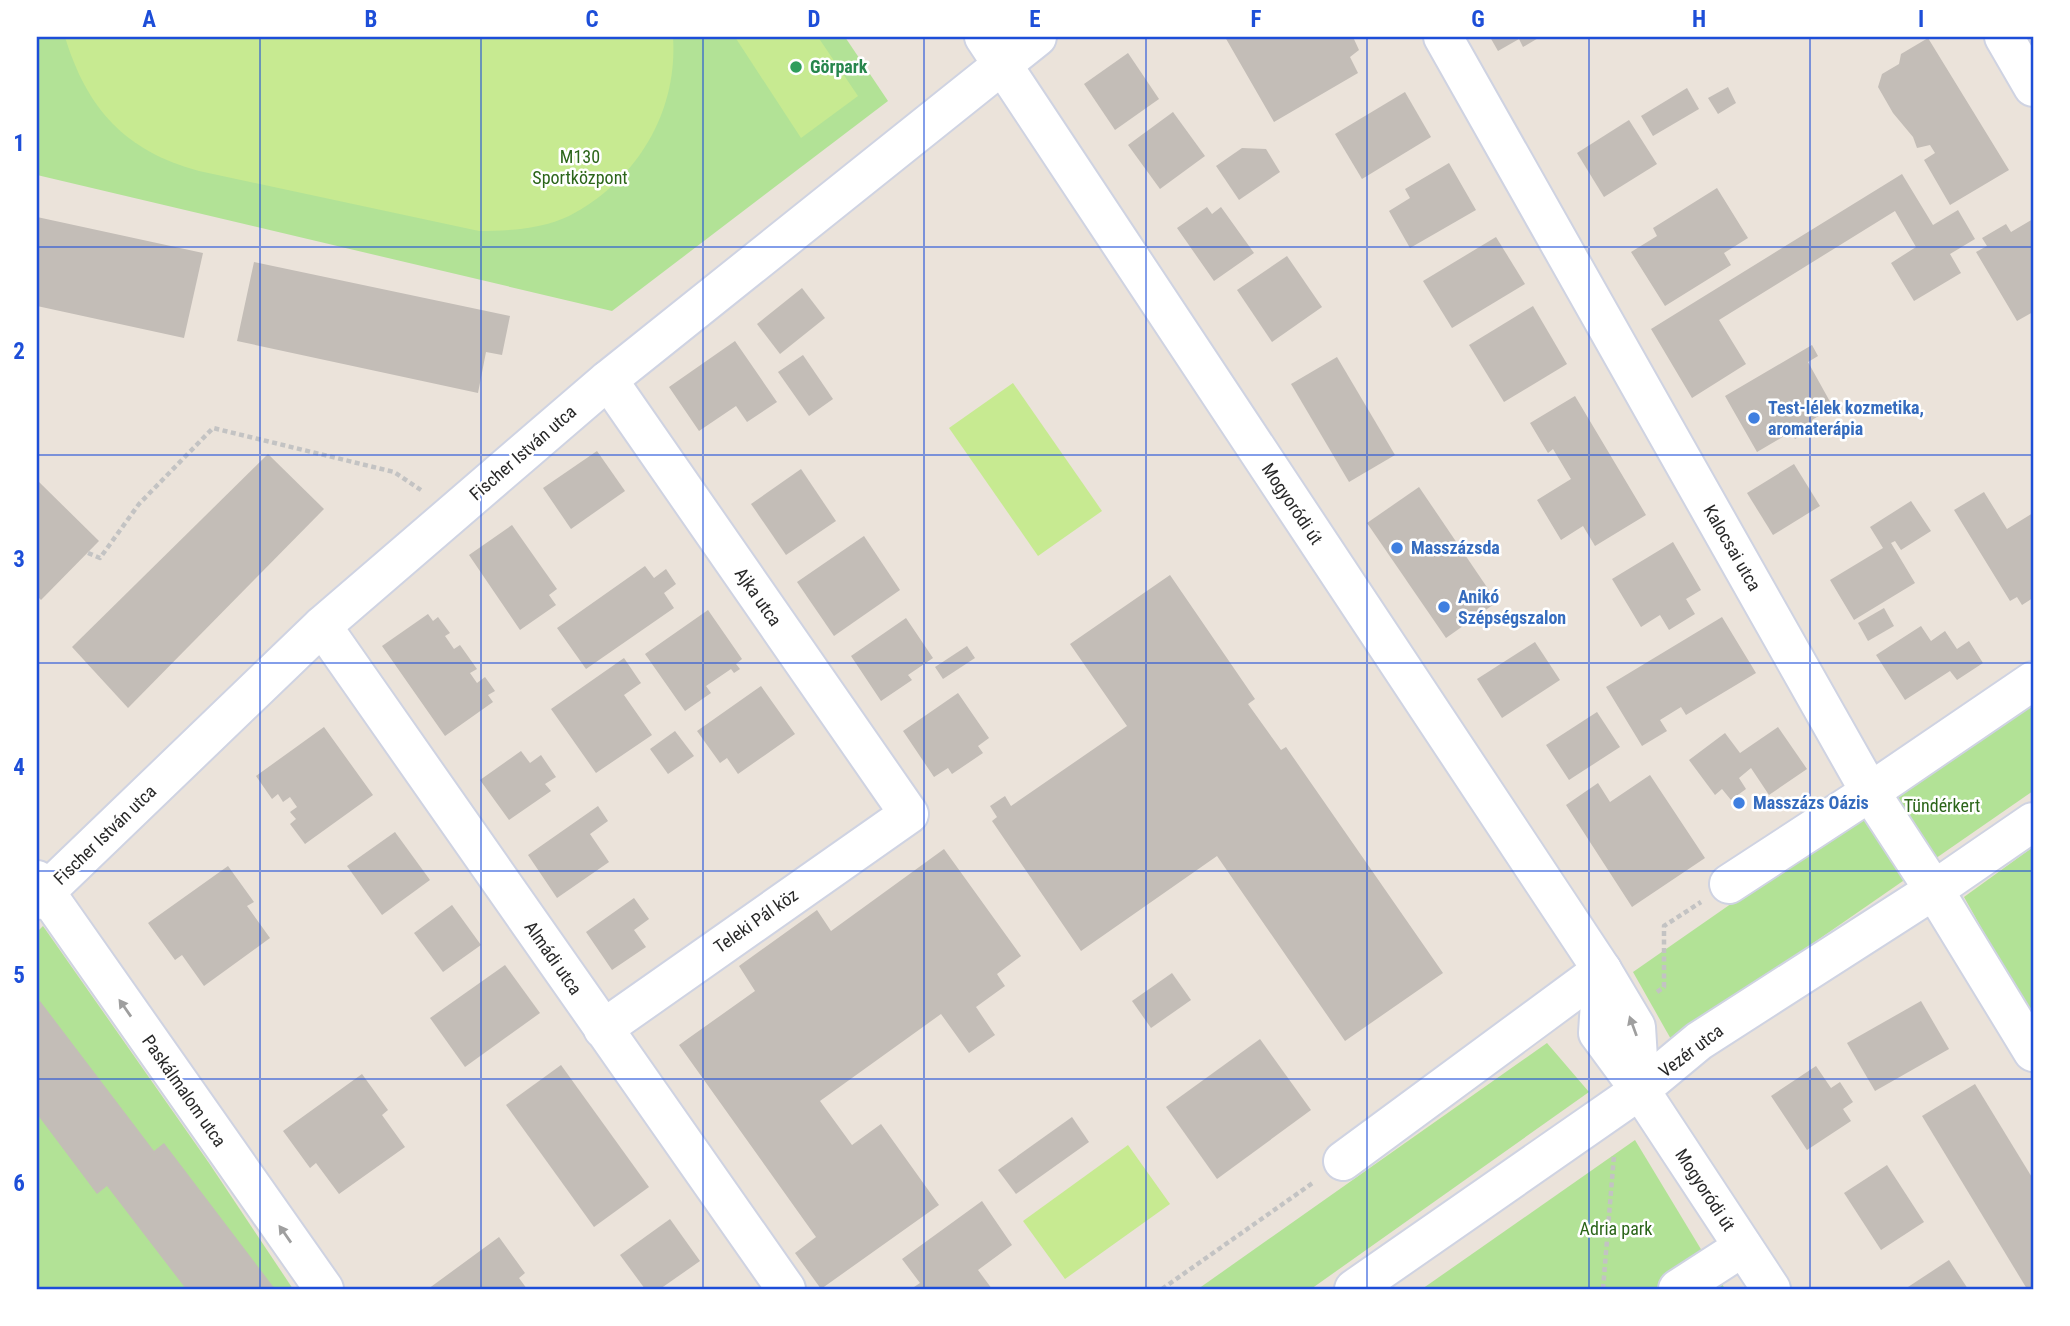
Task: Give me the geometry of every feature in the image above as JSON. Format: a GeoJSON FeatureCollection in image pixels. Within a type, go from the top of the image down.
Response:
{"type":"FeatureCollection","features":[{"type":"Feature","properties":{"kind":"street","name":"Fischer István utca"},"geometry":{"type":"LineString","coordinates":[[39,891],[322,626],[608,380],[993,51],[1037,37]]}},
{"type":"Feature","properties":{"kind":"street","name":"Kalocsai utca"},"geometry":{"type":"LineString","coordinates":[[1443,37],[1870,792],[1934,890],[2033,1052]]}},
{"type":"Feature","properties":{"kind":"street"},"geometry":{"type":"LineString","coordinates":[[2004,37],[2033,87]]}},
{"type":"Feature","properties":{"kind":"street","name":"Mogyoródi út"},"geometry":{"type":"LineString","coordinates":[[993,51],[1601,970],[1636,1027],[1640,1090],[1771,1289]]}},
{"type":"Feature","properties":{"kind":"street","name":"Ajka utca"},"geometry":{"type":"LineString","coordinates":[[608,380],[909,814]]}},
{"type":"Feature","properties":{"kind":"street","name":"Almádi utca"},"geometry":{"type":"LineString","coordinates":[[322,626],[786,1289]]}},
{"type":"Feature","properties":{"kind":"street"},"geometry":{"type":"LineString","coordinates":[[1729,884],[2033,681]]}},
{"type":"Feature","properties":{"kind":"street","name":"Teleki Pál köz"},"geometry":{"type":"LineString","coordinates":[[603,1029],[909,814]]}},
{"type":"Feature","properties":{"kind":"street","name":"Vezér utca"},"geometry":{"type":"LineString","coordinates":[[1354,1289],[1640,1090],[1699,1041],[1934,890],[2033,822]]}},
{"type":"Feature","properties":{"kind":"street","name":"Paskálmalom utca"},"geometry":{"type":"LineString","coordinates":[[39,891],[324,1289]]}},
{"type":"Feature","properties":{"kind":"street"},"geometry":{"type":"LineString","coordinates":[[1343,1161],[1601,970]]}},
{"type":"Feature","properties":{"kind":"street"},"geometry":{"type":"LineString","coordinates":[[1678,1289],[1743,1247]]}},
{"type":"Feature","properties":{"kind":"path"},"geometry":{"type":"LineString","coordinates":[[88,552],[100,558],[139,504],[213,428],[394,472],[421,490]]}},
{"type":"Feature","properties":{"kind":"path"},"geometry":{"type":"LineString","coordinates":[[1603,1289],[1614,1155]]}},
{"type":"Feature","properties":{"kind":"path"},"geometry":{"type":"LineString","coordinates":[[1161,1289],[1343,1161]]}},
{"type":"Feature","properties":{"kind":"green space","name":"M130 Sportközpont"},"geometry":{"type":"Polygon","coordinates":[[[37,37],[845,37],[888,101],[612,311],[37,175],[37,37]]]}},
{"type":"Feature","properties":{"kind":"green space"},"geometry":{"type":"Polygon","coordinates":[[[65,37],[673,37],[673,65],[660,118],[633,164],[614,184],[569,216],[548,224],[479,231],[199,171],[150,152],[112,124],[98,106],[74,63],[65,37]]]}},
{"type":"Feature","properties":{"kind":"green space","name":"Görpark"},"geometry":{"type":"Polygon","coordinates":[[[735,37],[818,37],[858,96],[801,138],[735,37]]]}},
{"type":"Feature","properties":{"kind":"green space"},"geometry":{"type":"Polygon","coordinates":[[[1013,383],[1102,511],[1038,556],[949,428],[1013,383]]]}},
{"type":"Feature","properties":{"kind":"green space","name":"Tündérkert"},"geometry":{"type":"Polygon","coordinates":[[[2033,694],[2033,791],[1672,1041],[1633,972],[2033,694]]]}},
{"type":"Feature","properties":{"kind":"green space"},"geometry":{"type":"Polygon","coordinates":[[[2033,847],[2033,1020],[1964,897],[2033,847]]]}},
{"type":"Feature","properties":{"kind":"green space"},"geometry":{"type":"Polygon","coordinates":[[[43,926],[209,1163],[293,1289],[37,1289],[37,932],[43,926]]]}},
{"type":"Feature","properties":{"kind":"green space"},"geometry":{"type":"Polygon","coordinates":[[[1547,1043],[1589,1092],[1311,1289],[1198,1289],[1547,1043]]]}},
{"type":"Feature","properties":{"kind":"green space","name":"Adria park"},"geometry":{"type":"Polygon","coordinates":[[[1635,1140],[1725,1289],[1422,1289],[1635,1140]]]}},
{"type":"Feature","properties":{"kind":"green space"},"geometry":{"type":"Polygon","coordinates":[[[1128,1145],[1170,1204],[1065,1279],[1023,1221],[1128,1145]]]}},
{"type":"Feature","properties":{"kind":"building"},"geometry":{"type":"Polygon","coordinates":[[[1225,37],[1353,37],[1359,50],[1350,57],[1358,73],[1274,122],[1225,37]]]}},
{"type":"Feature","properties":{"kind":"building"},"geometry":{"type":"Polygon","coordinates":[[[1490,37],[1540,37],[1523,47],[1519,39],[1498,51],[1490,37]]]}},
{"type":"Feature","properties":{"kind":"building"},"geometry":{"type":"Polygon","coordinates":[[[1928,38],[2009,170],[1950,205],[1924,160],[1935,153],[1930,145],[1917,148],[1913,137],[1893,113],[1878,87],[1882,74],[1899,64],[1901,54],[1928,38]]]}},
{"type":"Feature","properties":{"kind":"building"},"geometry":{"type":"Polygon","coordinates":[[[1128,53],[1159,99],[1115,130],[1084,84],[1128,53]]]}},
{"type":"Feature","properties":{"kind":"building"},"geometry":{"type":"Polygon","coordinates":[[[1728,87],[1736,103],[1718,114],[1708,98],[1728,87]]]}},
{"type":"Feature","properties":{"kind":"building"},"geometry":{"type":"Polygon","coordinates":[[[1687,88],[1699,109],[1653,136],[1641,116],[1687,88]]]}},
{"type":"Feature","properties":{"kind":"building"},"geometry":{"type":"Polygon","coordinates":[[[1405,92],[1431,137],[1362,179],[1335,134],[1405,92]]]}},
{"type":"Feature","properties":{"kind":"building"},"geometry":{"type":"Polygon","coordinates":[[[1173,112],[1205,156],[1160,189],[1128,145],[1173,112]]]}},
{"type":"Feature","properties":{"kind":"building"},"geometry":{"type":"Polygon","coordinates":[[[1629,120],[1657,164],[1604,197],[1577,153],[1629,120]]]}},
{"type":"Feature","properties":{"kind":"building"},"geometry":{"type":"Polygon","coordinates":[[[1242,148],[1266,149],[1280,172],[1239,200],[1216,166],[1242,148]]]}},
{"type":"Feature","properties":{"kind":"building"},"geometry":{"type":"Polygon","coordinates":[[[1449,163],[1476,210],[1410,248],[1389,211],[1410,198],[1405,189],[1449,163]]]}},
{"type":"Feature","properties":{"kind":"building"},"geometry":{"type":"Polygon","coordinates":[[[1902,174],[1933,225],[1958,210],[1975,239],[1950,254],[1961,273],[1914,301],[1891,263],[1916,247],[1895,211],[1719,320],[1746,364],[1692,398],[1651,329],[1902,174]]]}},
{"type":"Feature","properties":{"kind":"building"},"geometry":{"type":"Polygon","coordinates":[[[1717,188],[1748,238],[1724,253],[1731,265],[1665,306],[1631,252],[1657,236],[1653,228],[1717,188]]]}},
{"type":"Feature","properties":{"kind":"building"},"geometry":{"type":"Polygon","coordinates":[[[1207,207],[1212,214],[1221,207],[1254,253],[1214,281],[1177,228],[1207,207]]]}},
{"type":"Feature","properties":{"kind":"building"},"geometry":{"type":"Polygon","coordinates":[[[37,217],[203,253],[184,338],[37,306],[37,217]]]}},
{"type":"Feature","properties":{"kind":"building"},"geometry":{"type":"Polygon","coordinates":[[[2033,219],[2033,312],[2017,321],[1976,252],[1987,246],[1982,238],[2006,224],[2011,232],[2033,219]]]}},
{"type":"Feature","properties":{"kind":"building"},"geometry":{"type":"Polygon","coordinates":[[[1496,237],[1525,284],[1452,328],[1423,281],[1496,237]]]}},
{"type":"Feature","properties":{"kind":"building"},"geometry":{"type":"Polygon","coordinates":[[[1287,256],[1322,307],[1272,342],[1237,290],[1287,256]]]}},
{"type":"Feature","properties":{"kind":"building"},"geometry":{"type":"Polygon","coordinates":[[[254,262],[510,316],[502,355],[486,352],[478,393],[237,341],[254,262]]]}},
{"type":"Feature","properties":{"kind":"building"},"geometry":{"type":"Polygon","coordinates":[[[802,288],[825,318],[780,354],[757,324],[802,288]]]}},
{"type":"Feature","properties":{"kind":"building"},"geometry":{"type":"Polygon","coordinates":[[[1533,306],[1567,364],[1504,402],[1469,345],[1533,306]]]}},
{"type":"Feature","properties":{"kind":"building"},"geometry":{"type":"Polygon","coordinates":[[[735,341],[777,402],[747,422],[736,406],[699,431],[669,387],[735,341]]]}},
{"type":"Feature","properties":{"kind":"building"},"geometry":{"type":"Polygon","coordinates":[[[1812,345],[1818,356],[1808,362],[1833,407],[1812,420],[1816,426],[1795,439],[1791,432],[1757,452],[1725,396],[1812,345]]]}},
{"type":"Feature","properties":{"kind":"building"},"geometry":{"type":"Polygon","coordinates":[[[803,355],[833,399],[809,416],[778,372],[803,355]]]}},
{"type":"Feature","properties":{"kind":"building"},"geometry":{"type":"Polygon","coordinates":[[[1337,357],[1395,455],[1349,482],[1291,384],[1337,357]]]}},
{"type":"Feature","properties":{"kind":"building"},"geometry":{"type":"Polygon","coordinates":[[[1575,396],[1646,515],[1595,546],[1583,526],[1561,540],[1537,500],[1571,479],[1553,449],[1548,453],[1530,423],[1575,396]]]}},
{"type":"Feature","properties":{"kind":"building"},"geometry":{"type":"Polygon","coordinates":[[[597,451],[625,491],[571,529],[543,488],[597,451]]]}},
{"type":"Feature","properties":{"kind":"building"},"geometry":{"type":"Polygon","coordinates":[[[268,454],[324,509],[128,708],[72,647],[268,454]]]}},
{"type":"Feature","properties":{"kind":"building"},"geometry":{"type":"Polygon","coordinates":[[[1794,464],[1820,506],[1773,535],[1747,493],[1794,464]]]}},
{"type":"Feature","properties":{"kind":"building"},"geometry":{"type":"Polygon","coordinates":[[[801,469],[836,521],[786,555],[751,504],[801,469]]]}},
{"type":"Feature","properties":{"kind":"building"},"geometry":{"type":"Polygon","coordinates":[[[37,480],[99,541],[41,600],[37,596],[37,480]]]}},
{"type":"Feature","properties":{"kind":"building"},"geometry":{"type":"Polygon","coordinates":[[[1419,487],[1497,602],[1446,638],[1367,523],[1419,487]]]}},
{"type":"Feature","properties":{"kind":"building"},"geometry":{"type":"Polygon","coordinates":[[[1984,492],[2007,529],[2033,513],[2033,598],[2022,605],[2017,597],[2010,601],[1954,510],[1984,492]]]}},
{"type":"Feature","properties":{"kind":"building"},"geometry":{"type":"Polygon","coordinates":[[[1911,501],[1931,531],[1901,550],[1895,541],[1891,543],[1915,583],[1854,620],[1830,580],[1883,548],[1870,527],[1911,501]]]}},
{"type":"Feature","properties":{"kind":"building"},"geometry":{"type":"Polygon","coordinates":[[[512,525],[557,589],[549,595],[556,605],[520,630],[469,555],[512,525]]]}},
{"type":"Feature","properties":{"kind":"building"},"geometry":{"type":"Polygon","coordinates":[[[864,536],[900,590],[834,636],[797,582],[864,536]]]}},
{"type":"Feature","properties":{"kind":"building"},"geometry":{"type":"Polygon","coordinates":[[[1673,542],[1701,590],[1686,599],[1695,614],[1669,630],[1660,615],[1641,627],[1612,579],[1673,542]]]}},
{"type":"Feature","properties":{"kind":"building"},"geometry":{"type":"Polygon","coordinates":[[[645,566],[654,578],[666,569],[676,584],[664,593],[674,608],[586,669],[557,628],[645,566]]]}},
{"type":"Feature","properties":{"kind":"building"},"geometry":{"type":"Polygon","coordinates":[[[1170,575],[1255,699],[1248,704],[1281,750],[1286,747],[1443,973],[1345,1041],[1217,856],[1081,951],[992,821],[997,817],[990,806],[1005,796],[1011,806],[1127,726],[1070,644],[1170,575]]]}},
{"type":"Feature","properties":{"kind":"building"},"geometry":{"type":"Polygon","coordinates":[[[1884,608],[1894,626],[1868,641],[1858,623],[1884,608]]]}},
{"type":"Feature","properties":{"kind":"building"},"geometry":{"type":"Polygon","coordinates":[[[708,610],[742,659],[736,664],[740,669],[734,673],[731,669],[706,686],[711,693],[685,711],[645,654],[708,610]]]}},
{"type":"Feature","properties":{"kind":"building"},"geometry":{"type":"Polygon","coordinates":[[[428,614],[433,621],[438,617],[450,633],[445,636],[454,649],[460,645],[477,669],[470,673],[477,683],[485,677],[495,691],[488,695],[493,702],[445,736],[382,646],[428,614]]]}},
{"type":"Feature","properties":{"kind":"building"},"geometry":{"type":"Polygon","coordinates":[[[1722,617],[1756,673],[1686,715],[1681,707],[1660,720],[1667,731],[1642,746],[1606,687],[1722,617]]]}},
{"type":"Feature","properties":{"kind":"building"},"geometry":{"type":"Polygon","coordinates":[[[906,618],[933,658],[908,675],[912,680],[881,701],[851,656],[906,618]]]}},
{"type":"Feature","properties":{"kind":"building"},"geometry":{"type":"Polygon","coordinates":[[[1921,626],[1931,641],[1945,631],[1957,649],[1969,641],[1983,663],[1957,680],[1950,671],[1905,700],[1876,655],[1921,626]]]}},
{"type":"Feature","properties":{"kind":"building"},"geometry":{"type":"Polygon","coordinates":[[[1535,642],[1560,680],[1502,718],[1477,679],[1535,642]]]}},
{"type":"Feature","properties":{"kind":"building"},"geometry":{"type":"Polygon","coordinates":[[[967,646],[975,658],[943,679],[935,667],[967,646]]]}},
{"type":"Feature","properties":{"kind":"building"},"geometry":{"type":"Polygon","coordinates":[[[624,658],[641,683],[624,695],[652,735],[596,773],[551,709],[624,658]]]}},
{"type":"Feature","properties":{"kind":"building"},"geometry":{"type":"Polygon","coordinates":[[[761,686],[795,734],[738,774],[727,758],[720,763],[697,731],[761,686]]]}},
{"type":"Feature","properties":{"kind":"building"},"geometry":{"type":"Polygon","coordinates":[[[958,693],[989,738],[978,746],[983,753],[952,774],[948,768],[934,777],[903,731],[958,693]]]}},
{"type":"Feature","properties":{"kind":"building"},"geometry":{"type":"Polygon","coordinates":[[[1597,712],[1620,747],[1569,780],[1546,745],[1597,712]]]}},
{"type":"Feature","properties":{"kind":"building"},"geometry":{"type":"Polygon","coordinates":[[[324,727],[373,795],[305,844],[290,824],[296,819],[290,812],[297,807],[290,797],[283,802],[278,794],[272,799],[256,776],[324,727]]]}},
{"type":"Feature","properties":{"kind":"building"},"geometry":{"type":"Polygon","coordinates":[[[1778,727],[1807,769],[1769,795],[1751,768],[1739,778],[1746,789],[1731,800],[1722,789],[1715,795],[1689,760],[1725,733],[1740,753],[1778,727]]]}},
{"type":"Feature","properties":{"kind":"building"},"geometry":{"type":"Polygon","coordinates":[[[675,731],[694,756],[668,774],[650,749],[675,731]]]}},
{"type":"Feature","properties":{"kind":"building"},"geometry":{"type":"Polygon","coordinates":[[[521,751],[530,763],[541,755],[556,777],[545,784],[551,791],[509,820],[480,780],[521,751]]]}},
{"type":"Feature","properties":{"kind":"building"},"geometry":{"type":"Polygon","coordinates":[[[1650,775],[1705,858],[1632,907],[1566,805],[1598,783],[1610,802],[1650,775]]]}},
{"type":"Feature","properties":{"kind":"building"},"geometry":{"type":"Polygon","coordinates":[[[598,806],[608,821],[590,834],[609,862],[557,898],[528,855],[598,806]]]}},
{"type":"Feature","properties":{"kind":"building"},"geometry":{"type":"Polygon","coordinates":[[[395,832],[430,880],[382,915],[347,866],[395,832]]]}},
{"type":"Feature","properties":{"kind":"building"},"geometry":{"type":"Polygon","coordinates":[[[944,849],[1021,956],[997,974],[1005,986],[976,1007],[995,1035],[969,1053],[941,1014],[820,1101],[852,1145],[881,1124],[939,1205],[821,1289],[795,1253],[816,1237],[679,1045],[755,991],[739,966],[817,910],[831,931],[944,849]]]}},
{"type":"Feature","properties":{"kind":"building"},"geometry":{"type":"Polygon","coordinates":[[[228,866],[254,902],[247,906],[270,938],[204,986],[182,955],[175,960],[148,923],[228,866]]]}},
{"type":"Feature","properties":{"kind":"building"},"geometry":{"type":"Polygon","coordinates":[[[634,898],[649,919],[634,930],[646,947],[612,970],[586,932],[634,898]]]}},
{"type":"Feature","properties":{"kind":"building"},"geometry":{"type":"Polygon","coordinates":[[[452,905],[481,945],[443,972],[414,933],[452,905]]]}},
{"type":"Feature","properties":{"kind":"building"},"geometry":{"type":"Polygon","coordinates":[[[505,965],[540,1013],[465,1067],[430,1018],[505,965]]]}},
{"type":"Feature","properties":{"kind":"building"},"geometry":{"type":"Polygon","coordinates":[[[1172,973],[1191,1000],[1151,1028],[1132,1001],[1172,973]]]}},
{"type":"Feature","properties":{"kind":"building"},"geometry":{"type":"Polygon","coordinates":[[[40,1001],[154,1151],[164,1143],[275,1289],[186,1289],[107,1186],[97,1194],[37,1114],[37,1004],[40,1001]]]}},
{"type":"Feature","properties":{"kind":"building"},"geometry":{"type":"Polygon","coordinates":[[[1921,1001],[1949,1049],[1875,1091],[1847,1043],[1921,1001]]]}},
{"type":"Feature","properties":{"kind":"building"},"geometry":{"type":"Polygon","coordinates":[[[1260,1039],[1311,1110],[1217,1179],[1166,1107],[1260,1039]]]}},
{"type":"Feature","properties":{"kind":"building"},"geometry":{"type":"Polygon","coordinates":[[[561,1065],[649,1187],[594,1227],[506,1105],[561,1065]]]}},
{"type":"Feature","properties":{"kind":"building"},"geometry":{"type":"Polygon","coordinates":[[[1816,1066],[1831,1088],[1840,1082],[1853,1102],[1843,1109],[1851,1121],[1807,1150],[1771,1096],[1816,1066]]]}},
{"type":"Feature","properties":{"kind":"building"},"geometry":{"type":"Polygon","coordinates":[[[362,1074],[388,1110],[382,1115],[405,1147],[339,1194],[316,1163],[310,1168],[283,1131],[362,1074]]]}},
{"type":"Feature","properties":{"kind":"building"},"geometry":{"type":"Polygon","coordinates":[[[1975,1084],[2033,1179],[2033,1289],[2027,1289],[1922,1116],[1975,1084]]]}},
{"type":"Feature","properties":{"kind":"building"},"geometry":{"type":"Polygon","coordinates":[[[1072,1117],[1089,1142],[1016,1194],[998,1170],[1072,1117]]]}},
{"type":"Feature","properties":{"kind":"building"},"geometry":{"type":"Polygon","coordinates":[[[1887,1165],[1924,1222],[1881,1250],[1844,1193],[1887,1165]]]}},
{"type":"Feature","properties":{"kind":"building"},"geometry":{"type":"Polygon","coordinates":[[[982,1201],[1012,1245],[978,1270],[992,1289],[911,1289],[920,1283],[902,1259],[982,1201]]]}},
{"type":"Feature","properties":{"kind":"building"},"geometry":{"type":"Polygon","coordinates":[[[670,1219],[700,1261],[660,1289],[645,1289],[620,1255],[670,1219]]]}},
{"type":"Feature","properties":{"kind":"building"},"geometry":{"type":"Polygon","coordinates":[[[499,1237],[525,1273],[519,1278],[527,1289],[428,1289],[499,1237]]]}},
{"type":"Feature","properties":{"kind":"building"},"geometry":{"type":"Polygon","coordinates":[[[1949,1260],[1968,1289],[1905,1289],[1949,1260]]]}},
{"type":"Feature","properties":{"kind":"place","name":"Görpark"},"geometry":{"type":"Point","coordinates":[796,67]}},
{"type":"Feature","properties":{"kind":"place","name":"Test-lélek kozmetika, aromaterápia"},"geometry":{"type":"Point","coordinates":[1754,418]}},
{"type":"Feature","properties":{"kind":"place","name":"Masszázsda"},"geometry":{"type":"Point","coordinates":[1397,548]}},
{"type":"Feature","properties":{"kind":"place","name":"Anikó Szépségszalon"},"geometry":{"type":"Point","coordinates":[1444,607]}},
{"type":"Feature","properties":{"kind":"place","name":"Masszázs Oázis"},"geometry":{"type":"Point","coordinates":[1739,803]}}]}
